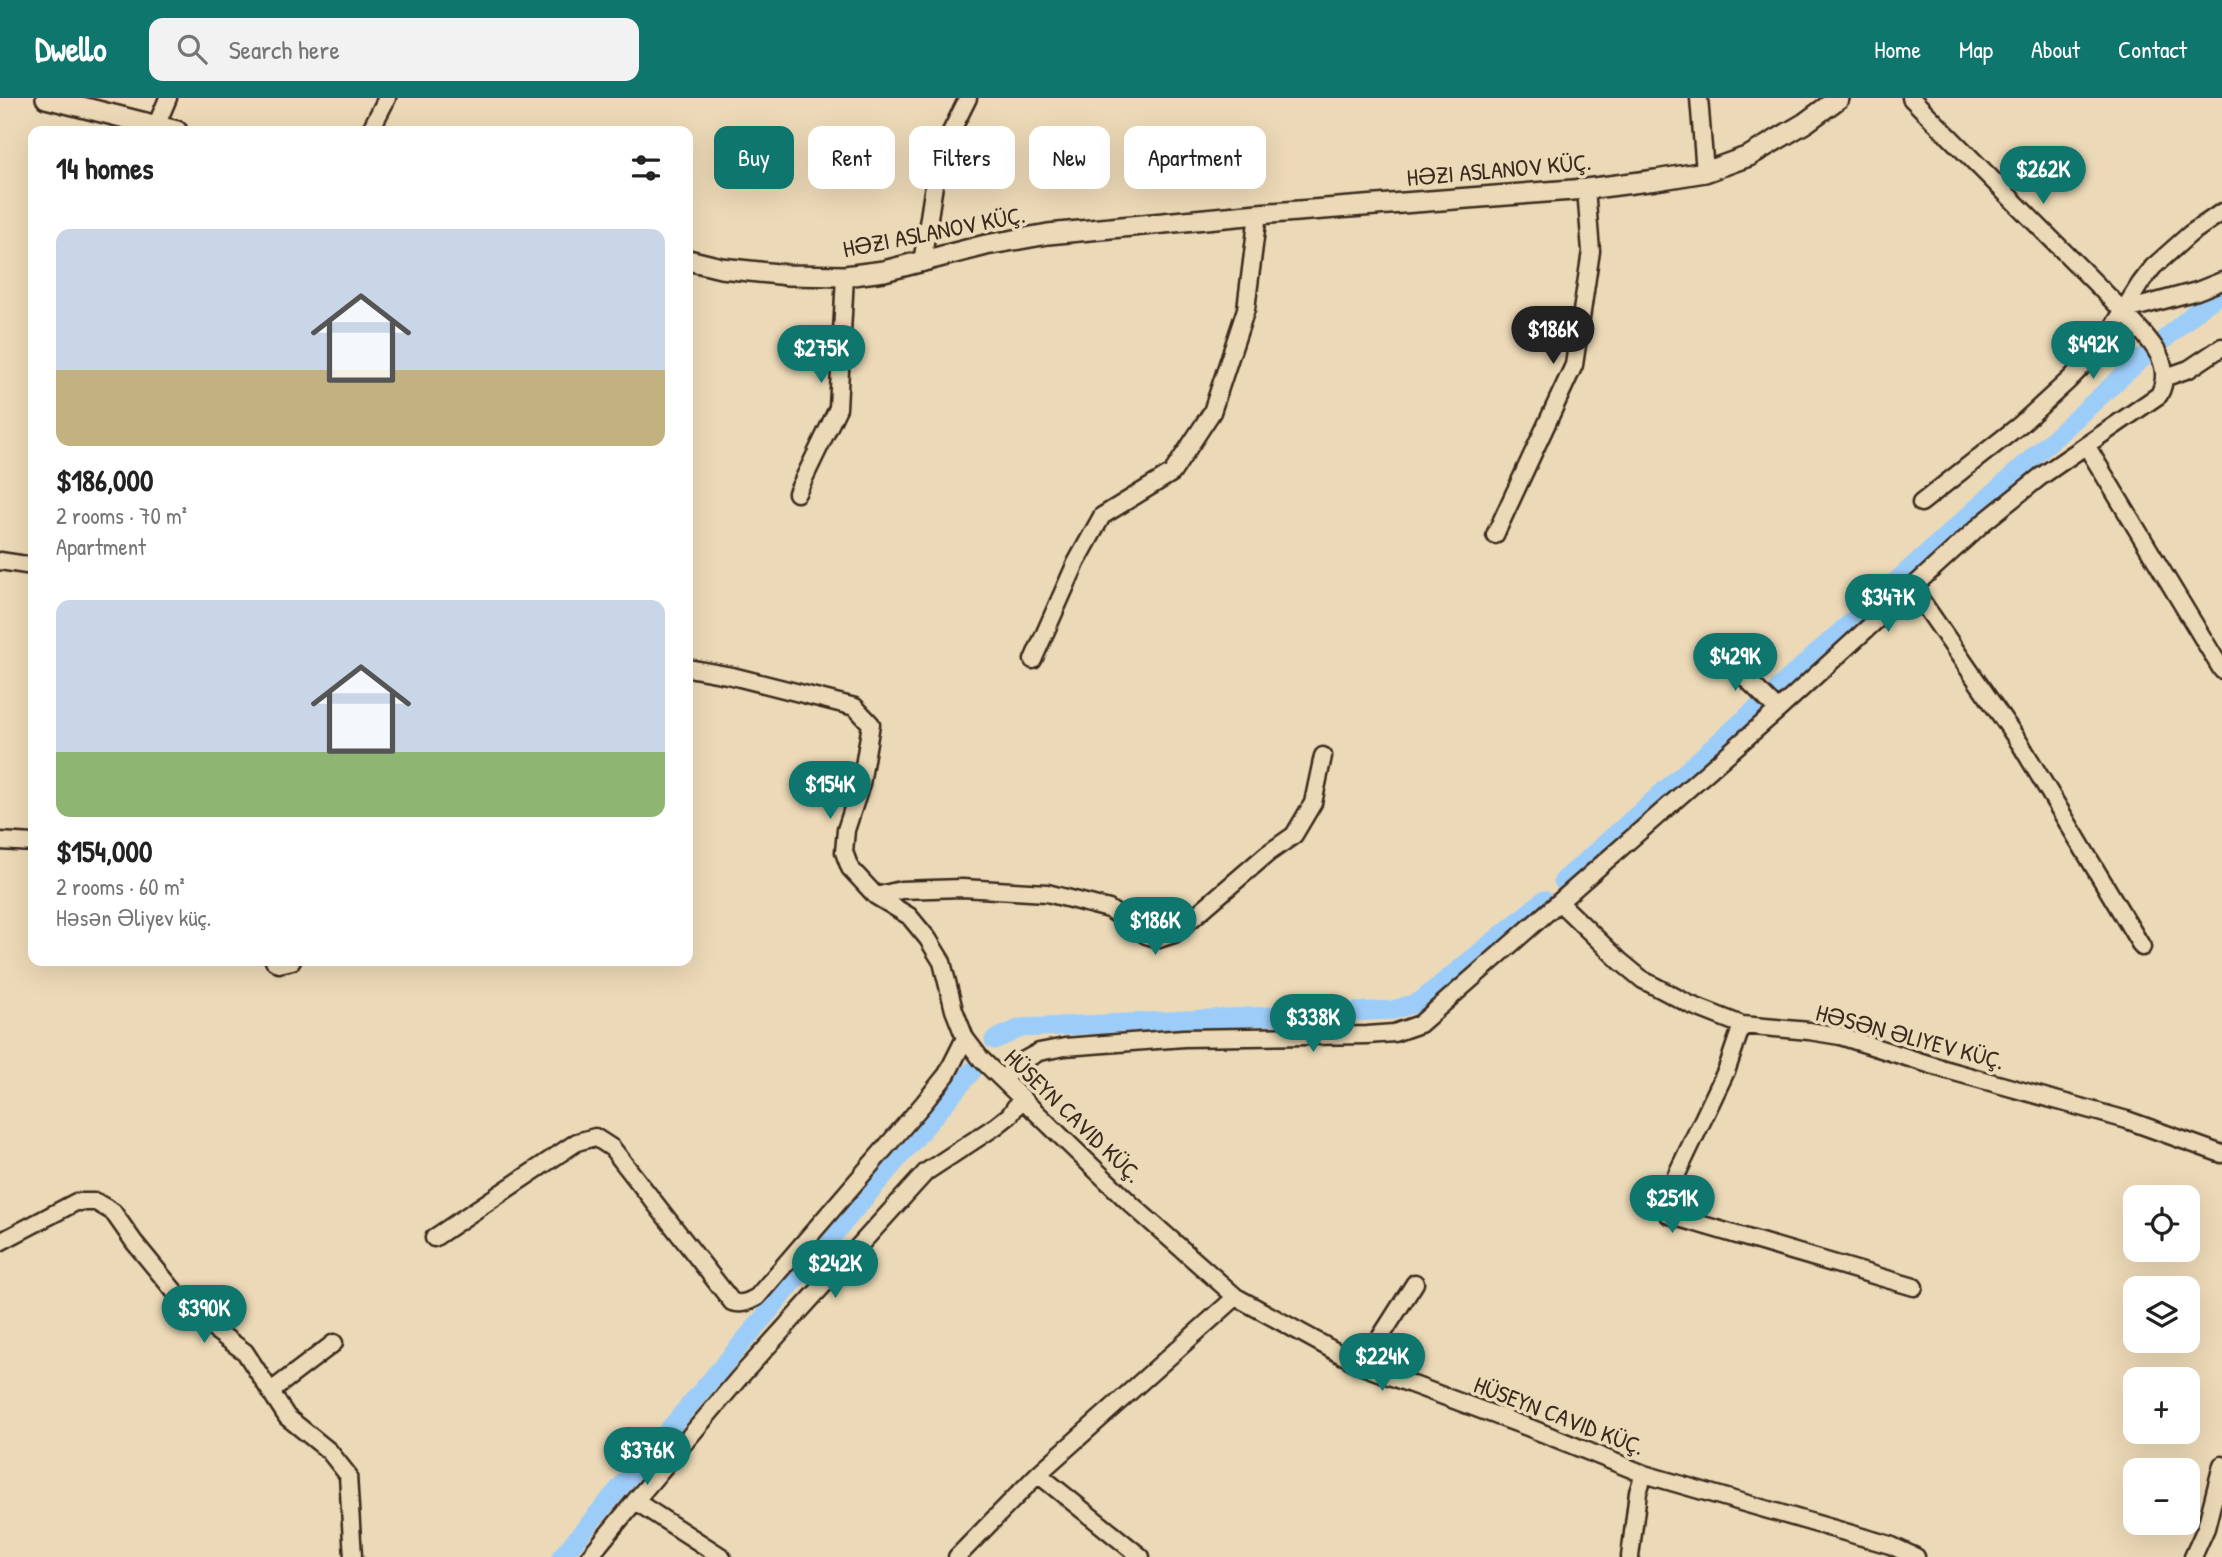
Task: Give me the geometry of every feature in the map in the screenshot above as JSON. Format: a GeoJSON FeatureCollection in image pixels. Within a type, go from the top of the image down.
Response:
{"type":"FeatureCollection","features":[{"type":"Feature","properties":{"kind":"street"},"geometry":{"type":"LineString","coordinates":[[46,98],[148,126]]}},
{"type":"Feature","properties":{"kind":"street"},"geometry":{"type":"LineString","coordinates":[[156,126],[168,98]]}},
{"type":"Feature","properties":{"kind":"street"},"geometry":{"type":"LineString","coordinates":[[373,126],[387,98]]}},
{"type":"Feature","properties":{"kind":"street"},"geometry":{"type":"LineString","coordinates":[[922,263],[936,172],[947,140],[968,98]]}},
{"type":"Feature","properties":{"kind":"street"},"geometry":{"type":"LineString","coordinates":[[1699,98],[1705,172]]}},
{"type":"Feature","properties":{"kind":"street","name":"HƏZI ASLANOV KÜÇ."},"geometry":{"type":"LineString","coordinates":[[693,261],[721,268],[788,275],[845,276],[884,271],[986,245],[1048,234],[1258,214],[1586,189],[1705,172],[1749,156],[1805,123],[1839,98]]}},
{"type":"Feature","properties":{"kind":"street"},"geometry":{"type":"LineString","coordinates":[[1003,1079],[1021,1062],[1039,1052],[1065,1046],[1184,1038],[1394,1033],[1420,1024],[1779,710],[1984,522],[2040,477],[2159,395],[2166,377],[2162,360],[2147,338],[2123,310],[1911,98]]}},
{"type":"Feature","properties":{"kind":"street"},"geometry":{"type":"LineString","coordinates":[[1495,535],[1574,365],[1591,251],[1586,189]]}},
{"type":"Feature","properties":{"kind":"street"},"geometry":{"type":"LineString","coordinates":[[1921,503],[2021,424],[2069,380],[2100,348],[2153,267],[2190,234],[2222,212]]}},
{"type":"Feature","properties":{"kind":"street"},"geometry":{"type":"LineString","coordinates":[[1033,660],[1076,563],[1102,516],[1172,473],[1212,412],[1246,309],[1258,214]]}},
{"type":"Feature","properties":{"kind":"street"},"geometry":{"type":"LineString","coordinates":[[797,493],[838,408],[845,276]]}},
{"type":"Feature","properties":{"kind":"street"},"geometry":{"type":"LineString","coordinates":[[2123,310],[2197,292],[2222,281]]}},
{"type":"Feature","properties":{"kind":"street"},"geometry":{"type":"LineString","coordinates":[[2166,377],[2189,369],[2222,347]]}},
{"type":"Feature","properties":{"kind":"street"},"geometry":{"type":"LineString","coordinates":[[2086,445],[2222,670]]}},
{"type":"Feature","properties":{"kind":"street"},"geometry":{"type":"LineString","coordinates":[[0,561],[28,565]]}},
{"type":"Feature","properties":{"kind":"street"},"geometry":{"type":"LineString","coordinates":[[1912,587],[2021,745],[2142,947]]}},
{"type":"Feature","properties":{"kind":"street"},"geometry":{"type":"LineString","coordinates":[[1718,651],[1779,710]]}},
{"type":"Feature","properties":{"kind":"street"},"geometry":{"type":"LineString","coordinates":[[434,1238],[577,1142],[595,1137],[612,1148],[732,1302],[749,1302],[757,1297],[931,1094],[947,1074],[965,1038],[954,1010],[942,962],[928,939],[909,916],[876,897],[850,868],[844,852],[846,830],[861,784],[871,724],[855,707],[693,669]]}},
{"type":"Feature","properties":{"kind":"street"},"geometry":{"type":"LineString","coordinates":[[876,897],[913,889],[986,888],[1047,893],[1109,909],[1146,935],[1159,939],[1174,934],[1267,854],[1294,835],[1313,803],[1323,756]]}},
{"type":"Feature","properties":{"kind":"street"},"geometry":{"type":"LineString","coordinates":[[0,841],[28,843]]}},
{"type":"Feature","properties":{"kind":"street","name":"HƏSƏN ƏLIYEV KÜÇ."},"geometry":{"type":"LineString","coordinates":[[1559,902],[1643,980],[1691,1005],[1742,1025],[1840,1036],[1947,1070],[2127,1120],[2222,1154]]}},
{"type":"Feature","properties":{"kind":"street"},"geometry":{"type":"LineString","coordinates":[[1742,1025],[1727,1069],[1665,1199],[1664,1209],[1669,1215],[1914,1287]]}},
{"type":"Feature","properties":{"kind":"street","name":"HÜSEYN CAVID KÜÇ."},"geometry":{"type":"LineString","coordinates":[[965,1038],[981,1059],[1132,1205],[1236,1297],[1362,1366],[1530,1428],[1644,1474],[1890,1545],[1916,1557]]}},
{"type":"Feature","properties":{"kind":"street"},"geometry":{"type":"LineString","coordinates":[[589,1557],[739,1378],[926,1172],[1003,1121],[1022,1097]]}},
{"type":"Feature","properties":{"kind":"street"},"geometry":{"type":"LineString","coordinates":[[0,1242],[76,1202],[96,1202],[113,1212],[193,1314],[246,1352],[287,1417],[329,1451],[348,1475],[354,1538],[353,1557]]}},
{"type":"Feature","properties":{"kind":"street"},"geometry":{"type":"LineString","coordinates":[[1362,1366],[1415,1283]]}},
{"type":"Feature","properties":{"kind":"street"},"geometry":{"type":"LineString","coordinates":[[957,1557],[1038,1474],[1236,1297]]}},
{"type":"Feature","properties":{"kind":"street"},"geometry":{"type":"LineString","coordinates":[[271,1391],[334,1343]]}},
{"type":"Feature","properties":{"kind":"street"},"geometry":{"type":"LineString","coordinates":[[2193,1557],[2206,1528],[2222,1465]]}},
{"type":"Feature","properties":{"kind":"street"},"geometry":{"type":"LineString","coordinates":[[1038,1474],[1141,1557]]}},
{"type":"Feature","properties":{"kind":"street"},"geometry":{"type":"LineString","coordinates":[[1630,1557],[1638,1492],[1644,1474]]}},
{"type":"Feature","properties":{"kind":"street"},"geometry":{"type":"LineString","coordinates":[[635,1502],[722,1557]]}},
{"type":"Feature","properties":{"kind":"waterway"},"geometry":{"type":"LineString","coordinates":[[1778,688],[2127,372],[2200,308],[2222,293]]}},
{"type":"Feature","properties":{"kind":"waterway"},"geometry":{"type":"LineString","coordinates":[[1563,881],[1758,707]]}},
{"type":"Feature","properties":{"kind":"waterway"},"geometry":{"type":"LineString","coordinates":[[994,1040],[1021,1028],[1393,1010],[1419,1002],[1544,900]]}},
{"type":"Feature","properties":{"kind":"waterway"},"geometry":{"type":"LineString","coordinates":[[561,1557],[973,1070]]}}]}
